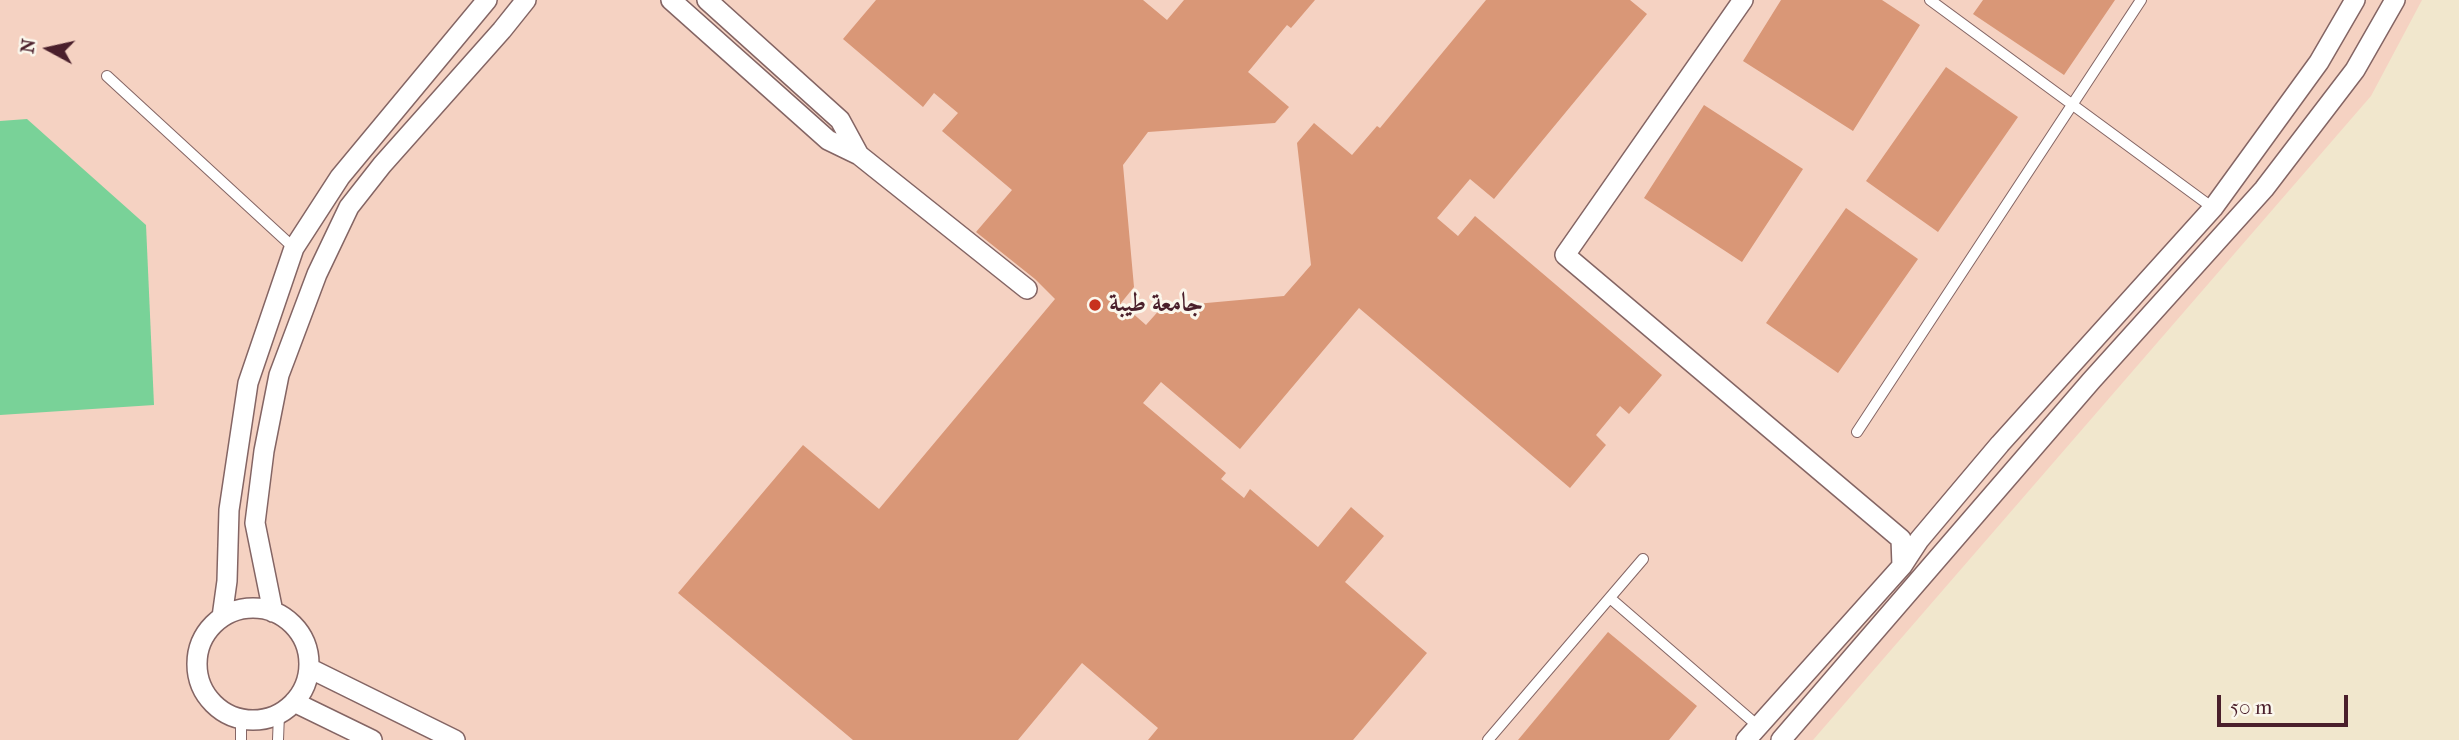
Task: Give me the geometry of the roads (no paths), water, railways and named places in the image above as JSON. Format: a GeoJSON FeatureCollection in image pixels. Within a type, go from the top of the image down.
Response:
{"type":"FeatureCollection","features":[{"type":"Feature","properties":{"kind":"street"},"geometry":{"type":"LineString","coordinates":[[222,617],[227,581],[229,510],[248,383],[294,247],[340,177],[487,0]]}},
{"type":"Feature","properties":{"kind":"street"},"geometry":{"type":"LineString","coordinates":[[273,611],[256,523],[264,451],[279,375],[317,274],[349,207],[382,165],[526,0]]}},
{"type":"Feature","properties":{"kind":"street"},"geometry":{"type":"LineString","coordinates":[[671,0],[828,140],[859,155],[1027,289]]}},
{"type":"Feature","properties":{"kind":"street"},"geometry":{"type":"LineString","coordinates":[[707,0],[840,120],[859,155]]}},
{"type":"Feature","properties":{"kind":"street"},"geometry":{"type":"LineString","coordinates":[[1743,0],[1564,255],[1901,539],[1902,566]]}},
{"type":"Feature","properties":{"kind":"street"},"geometry":{"type":"LineString","coordinates":[[1752,733],[1902,566],[1919,540],[2000,444],[2213,208],[2319,62],[2355,0]]}},
{"type":"Feature","properties":{"kind":"street"},"geometry":{"type":"LineString","coordinates":[[1781,740],[2091,381],[2264,188],[2355,70],[2396,0]]}},
{"type":"Feature","properties":{"kind":"street"},"geometry":{"type":"LineString","coordinates":[[256,608],[273,611],[288,620],[300,634],[307,650],[309,668],[305,686],[287,708],[261,720],[241,719],[223,712],[209,699],[200,682],[197,663],[200,646],[209,629],[222,617],[238,610],[256,608]]}},
{"type":"Feature","properties":{"kind":"street"},"geometry":{"type":"LineString","coordinates":[[309,668],[455,740]]}},
{"type":"Feature","properties":{"kind":"street"},"geometry":{"type":"LineString","coordinates":[[287,708],[372,740]]}},
{"type":"Feature","properties":{"kind":"lane"},"geometry":{"type":"LineString","coordinates":[[1930,0],[2213,208]]}},
{"type":"Feature","properties":{"kind":"lane"},"geometry":{"type":"LineString","coordinates":[[1857,432],[2141,0]]}},
{"type":"Feature","properties":{"kind":"lane"},"geometry":{"type":"LineString","coordinates":[[107,76],[294,247]]}},
{"type":"Feature","properties":{"kind":"lane"},"geometry":{"type":"LineString","coordinates":[[1488,740],[1643,559]]}},
{"type":"Feature","properties":{"kind":"lane"},"geometry":{"type":"LineString","coordinates":[[1609,598],[1752,733]]}},
{"type":"Feature","properties":{"kind":"lane"},"geometry":{"type":"LineString","coordinates":[[278,740],[287,708]]}},
{"type":"Feature","properties":{"kind":"lane"},"geometry":{"type":"LineString","coordinates":[[241,719],[241,740]]}},
{"type":"Feature","properties":{"kind":"place","name":"جامعة طيبة"},"geometry":{"type":"Point","coordinates":[1095,305]}}]}
